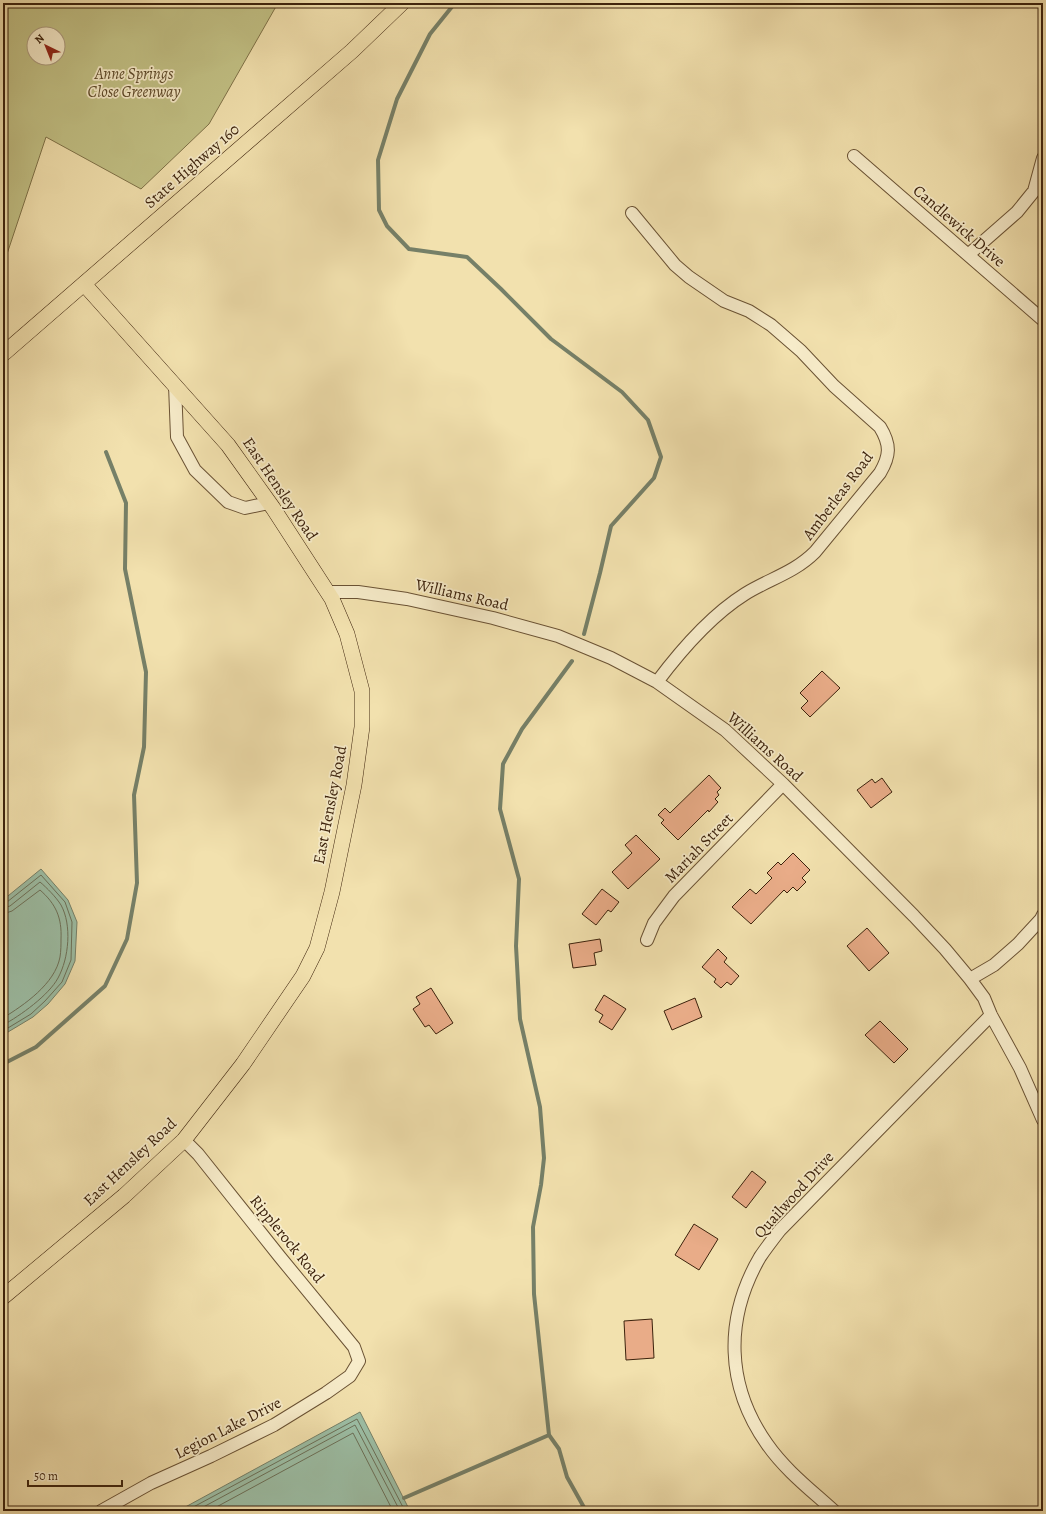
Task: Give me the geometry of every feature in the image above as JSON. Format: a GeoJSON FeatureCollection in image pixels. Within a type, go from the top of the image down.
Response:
{"type":"FeatureCollection","features":[{"type":"Feature","properties":{"kind":"main road","name":"State Highway 160"},"geometry":{"type":"LineString","coordinates":[[3,354],[352,51],[402,3]]}},
{"type":"Feature","properties":{"kind":"main road","name":"East Hensley Road"},"geometry":{"type":"LineString","coordinates":[[3,1297],[124,1196],[184,1140],[243,1064],[303,976],[317,948],[330,899],[354,785],[362,727],[362,691],[347,634],[328,592],[269,503],[228,445],[84,284]]}},
{"type":"Feature","properties":{"kind":"street","name":"Candlewick Drive"},"geometry":{"type":"LineString","coordinates":[[854,156],[1043,320]]}},
{"type":"Feature","properties":{"kind":"street"},"geometry":{"type":"LineString","coordinates":[[968,255],[1017,212],[1034,191],[1043,158]]}},
{"type":"Feature","properties":{"kind":"street","name":"Amberleas Road"},"geometry":{"type":"LineString","coordinates":[[632,213],[675,265],[689,277],[724,301],[757,315],[801,351],[834,386],[880,428],[886,436],[889,451],[886,462],[880,473],[806,561],[792,571],[747,593],[733,602],[690,642],[671,663],[657,682]]}},
{"type":"Feature","properties":{"kind":"street"},"geometry":{"type":"LineString","coordinates":[[175,385],[176,437],[195,470],[228,502],[245,508],[269,503]]}},
{"type":"Feature","properties":{"kind":"street","name":"Williams Road"},"geometry":{"type":"LineString","coordinates":[[328,592],[358,592],[407,599],[493,618],[558,636],[611,658],[657,682],[726,730],[783,784],[914,916],[945,949],[970,979],[984,998],[991,1015],[1020,1068],[1043,1120]]}},
{"type":"Feature","properties":{"kind":"street","name":"Mariah Street"},"geometry":{"type":"LineString","coordinates":[[647,940],[654,923],[674,896],[783,784]]}},
{"type":"Feature","properties":{"kind":"street"},"geometry":{"type":"LineString","coordinates":[[970,979],[994,965],[1018,944],[1043,915]]}},
{"type":"Feature","properties":{"kind":"street","name":"Quailwood Drive"},"geometry":{"type":"LineString","coordinates":[[834,1511],[787,1467],[768,1445],[753,1422],[742,1398],[736,1370],[734,1333],[741,1301],[748,1281],[760,1257],[780,1230],[991,1015]]}},
{"type":"Feature","properties":{"kind":"street","name":"Ripplerock Road"},"geometry":{"type":"LineString","coordinates":[[184,1140],[198,1154],[354,1347],[359,1361]]}},
{"type":"Feature","properties":{"kind":"street","name":"Legion Lake Drive"},"geometry":{"type":"LineString","coordinates":[[101,1511],[151,1483],[274,1425],[326,1393],[350,1376],[359,1361]]}},
{"type":"Feature","properties":{"kind":"green space","name":"Anne Springs Close Greenway"},"geometry":{"type":"Polygon","coordinates":[[[3,3],[278,3],[209,124],[141,189],[46,137],[3,266],[3,3]]]}},
{"type":"Feature","properties":{"kind":"water"},"geometry":{"type":"Polygon","coordinates":[[[41,869],[68,900],[77,922],[75,961],[65,984],[48,1004],[33,1017],[3,1035],[3,900],[41,869]]]}},
{"type":"Feature","properties":{"kind":"water"},"geometry":{"type":"Polygon","coordinates":[[[360,1412],[410,1511],[178,1511],[360,1412]]]}},
{"type":"Feature","properties":{"kind":"building"},"geometry":{"type":"Polygon","coordinates":[[[822,671],[840,688],[810,717],[801,708],[808,701],[800,693],[822,671]]]}},
{"type":"Feature","properties":{"kind":"building"},"geometry":{"type":"Polygon","coordinates":[[[709,775],[721,788],[717,792],[719,795],[715,799],[718,802],[678,840],[661,823],[664,820],[658,815],[665,808],[670,813],[709,775]]]}},
{"type":"Feature","properties":{"kind":"building"},"geometry":{"type":"Polygon","coordinates":[[[882,778],[892,792],[871,808],[857,790],[872,779],[875,783],[882,778]]]}},
{"type":"Feature","properties":{"kind":"building"},"geometry":{"type":"Polygon","coordinates":[[[636,835],[660,859],[628,889],[612,872],[632,853],[625,845],[636,835]]]}},
{"type":"Feature","properties":{"kind":"building"},"geometry":{"type":"Polygon","coordinates":[[[793,853],[810,870],[802,878],[806,882],[797,891],[793,887],[787,893],[784,890],[751,924],[732,907],[750,889],[756,894],[772,878],[767,873],[778,862],[781,865],[793,853]]]}},
{"type":"Feature","properties":{"kind":"building"},"geometry":{"type":"Polygon","coordinates":[[[602,889],[619,902],[611,912],[608,910],[596,925],[582,914],[602,889]]]}},
{"type":"Feature","properties":{"kind":"building"},"geometry":{"type":"Polygon","coordinates":[[[867,928],[889,953],[869,971],[847,946],[867,928]]]}},
{"type":"Feature","properties":{"kind":"building"},"geometry":{"type":"Polygon","coordinates":[[[600,939],[602,951],[594,953],[596,965],[573,968],[569,944],[600,939]]]}},
{"type":"Feature","properties":{"kind":"building"},"geometry":{"type":"Polygon","coordinates":[[[718,949],[727,958],[724,962],[739,976],[731,985],[727,982],[721,988],[714,982],[716,979],[702,967],[718,949]]]}},
{"type":"Feature","properties":{"kind":"building"},"geometry":{"type":"Polygon","coordinates":[[[431,988],[453,1023],[436,1034],[429,1025],[425,1027],[413,1009],[420,1004],[416,997],[431,988]]]}},
{"type":"Feature","properties":{"kind":"building"},"geometry":{"type":"Polygon","coordinates":[[[604,995],[626,1009],[612,1030],[599,1022],[603,1015],[595,1010],[604,995]]]}},
{"type":"Feature","properties":{"kind":"building"},"geometry":{"type":"Polygon","coordinates":[[[695,998],[702,1017],[672,1030],[664,1011],[695,998]]]}},
{"type":"Feature","properties":{"kind":"building"},"geometry":{"type":"Polygon","coordinates":[[[880,1021],[908,1049],[894,1063],[865,1035],[880,1021]]]}},
{"type":"Feature","properties":{"kind":"building"},"geometry":{"type":"Polygon","coordinates":[[[752,1171],[766,1182],[746,1208],[732,1197],[752,1171]]]}},
{"type":"Feature","properties":{"kind":"building"},"geometry":{"type":"Polygon","coordinates":[[[694,1224],[718,1239],[699,1270],[675,1255],[694,1224]]]}},
{"type":"Feature","properties":{"kind":"building"},"geometry":{"type":"Polygon","coordinates":[[[652,1319],[654,1358],[626,1360],[624,1321],[652,1319]]]}},
{"type":"Feature","properties":{"kind":"waterway"},"geometry":{"type":"LineString","coordinates":[[455,3],[430,34],[397,99],[378,160],[379,210],[387,226],[409,249],[467,257],[551,339],[622,392],[648,420],[661,457],[654,478],[611,526],[584,634]]}},
{"type":"Feature","properties":{"kind":"waterway"},"geometry":{"type":"LineString","coordinates":[[3,1064],[36,1047],[105,986],[127,939],[137,883],[134,795],[144,747],[146,672],[125,569],[126,503],[106,452]]}},
{"type":"Feature","properties":{"kind":"waterway"},"geometry":{"type":"LineString","coordinates":[[572,661],[522,729],[503,764],[500,809],[519,879],[516,946],[520,1019],[540,1107],[544,1158],[541,1185],[533,1227],[534,1294],[549,1435],[559,1449],[567,1477],[586,1511]]}},
{"type":"Feature","properties":{"kind":"waterway"},"geometry":{"type":"LineString","coordinates":[[404,1498],[549,1435]]}}]}
